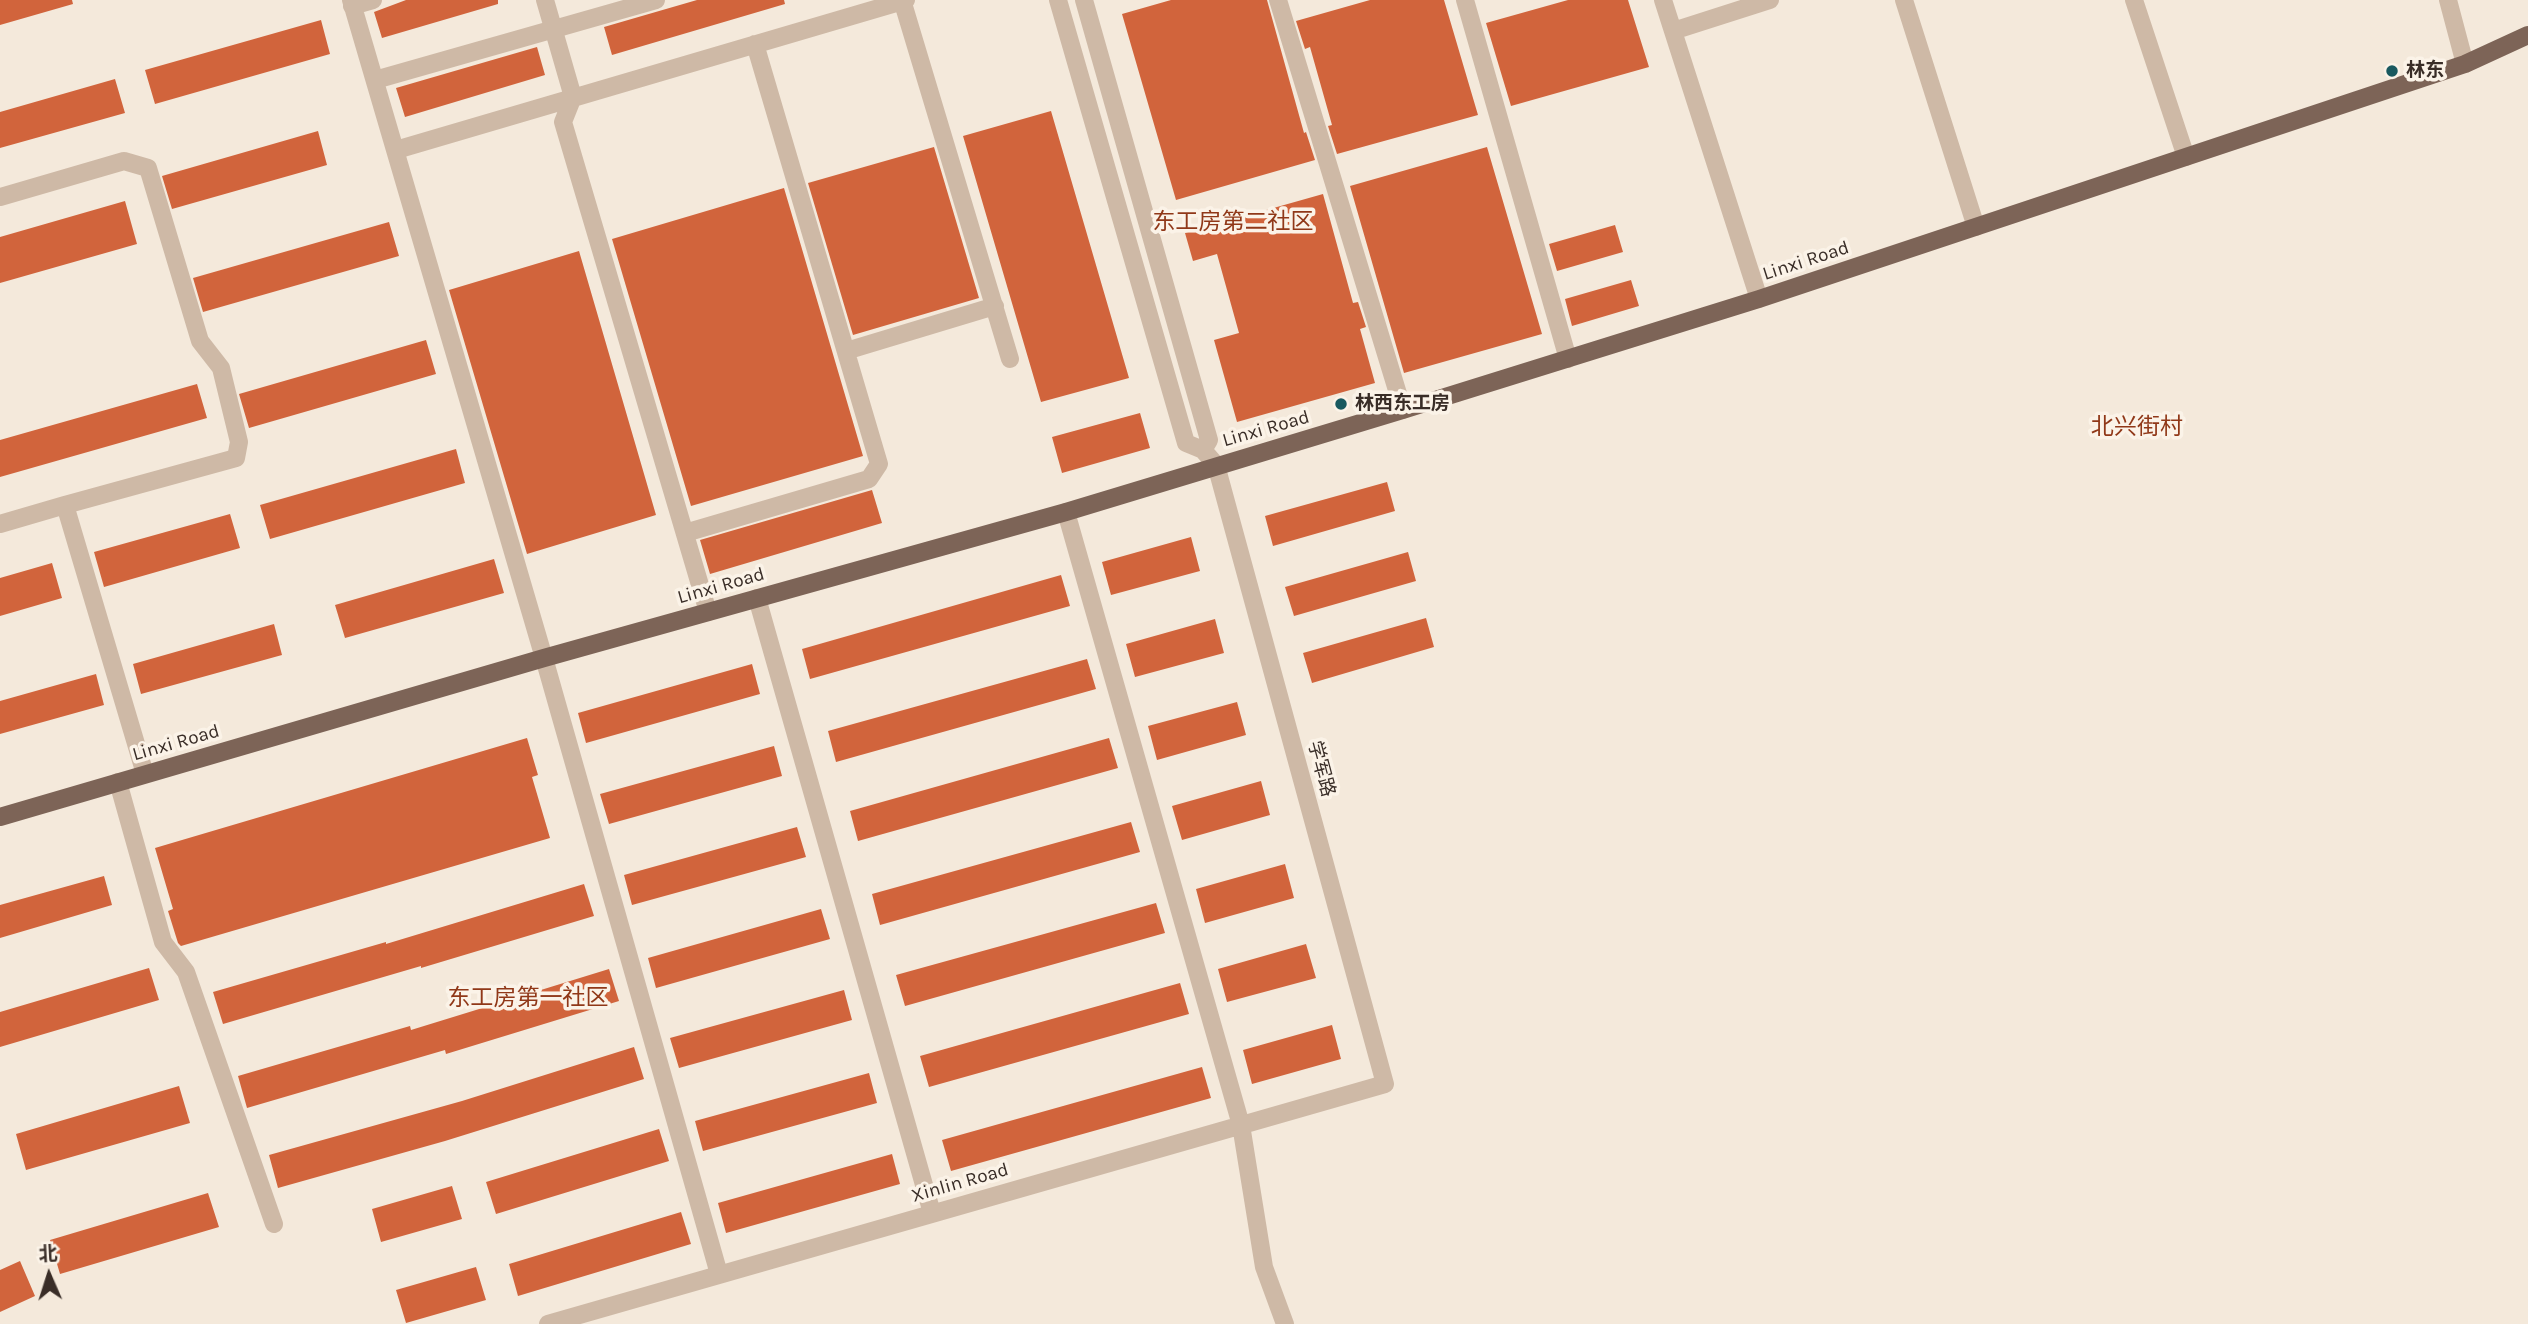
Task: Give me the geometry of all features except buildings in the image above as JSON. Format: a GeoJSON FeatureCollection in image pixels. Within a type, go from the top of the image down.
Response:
{"type":"FeatureCollection","features":[{"type":"Feature","properties":{"kind":"main road","name":"Linxi Road"},"geometry":{"type":"LineString","coordinates":[[0,817],[544,658],[1066,512],[1568,359],[1759,299],[2465,64],[2528,35]]}},
{"type":"Feature","properties":{"kind":"street"},"geometry":{"type":"LineString","coordinates":[[373,0],[351,3],[544,658],[719,1274]]}},
{"type":"Feature","properties":{"kind":"street"},"geometry":{"type":"LineString","coordinates":[[545,0],[573,97],[564,122],[708,612]]}},
{"type":"Feature","properties":{"kind":"street"},"geometry":{"type":"LineString","coordinates":[[375,80],[656,0]]}},
{"type":"Feature","properties":{"kind":"street"},"geometry":{"type":"LineString","coordinates":[[396,149],[903,0],[1010,359]]}},
{"type":"Feature","properties":{"kind":"street"},"geometry":{"type":"LineString","coordinates":[[1058,0],[1186,443],[1203,450],[1216,465]]}},
{"type":"Feature","properties":{"kind":"street"},"geometry":{"type":"LineString","coordinates":[[1084,0],[1209,440],[1203,450]]}},
{"type":"Feature","properties":{"kind":"street"},"geometry":{"type":"LineString","coordinates":[[1278,0],[1403,410]]}},
{"type":"Feature","properties":{"kind":"street"},"geometry":{"type":"LineString","coordinates":[[1465,0],[1568,359]]}},
{"type":"Feature","properties":{"kind":"street"},"geometry":{"type":"LineString","coordinates":[[1663,0],[1759,299]]}},
{"type":"Feature","properties":{"kind":"street"},"geometry":{"type":"LineString","coordinates":[[1672,31],[1770,0]]}},
{"type":"Feature","properties":{"kind":"street"},"geometry":{"type":"LineString","coordinates":[[1904,0],[1976,227]]}},
{"type":"Feature","properties":{"kind":"street"},"geometry":{"type":"LineString","coordinates":[[2134,0],[2186,157]]}},
{"type":"Feature","properties":{"kind":"street"},"geometry":{"type":"LineString","coordinates":[[2448,0],[2465,64]]}},
{"type":"Feature","properties":{"kind":"street"},"geometry":{"type":"LineString","coordinates":[[685,533],[869,479],[879,464],[755,44]]}},
{"type":"Feature","properties":{"kind":"street"},"geometry":{"type":"LineString","coordinates":[[0,197],[124,161],[148,168],[200,341],[221,368],[239,442],[236,458],[0,524]]}},
{"type":"Feature","properties":{"kind":"street"},"geometry":{"type":"LineString","coordinates":[[846,351],[995,306]]}},
{"type":"Feature","properties":{"kind":"street","name":"学军路"},"geometry":{"type":"LineString","coordinates":[[1216,465],[1385,1084]]}},
{"type":"Feature","properties":{"kind":"street"},"geometry":{"type":"LineString","coordinates":[[65,505],[145,774]]}},
{"type":"Feature","properties":{"kind":"street"},"geometry":{"type":"LineString","coordinates":[[1066,512],[1241,1125],[1264,1267],[1285,1324]]}},
{"type":"Feature","properties":{"kind":"street"},"geometry":{"type":"LineString","coordinates":[[757,598],[932,1213]]}},
{"type":"Feature","properties":{"kind":"street"},"geometry":{"type":"LineString","coordinates":[[118,782],[163,942],[186,972],[274,1224]]}},
{"type":"Feature","properties":{"kind":"street","name":"Xinlin Road"},"geometry":{"type":"LineString","coordinates":[[548,1324],[1385,1084]]}},
{"type":"Feature","properties":{"kind":"place","name":"林东"},"geometry":{"type":"Point","coordinates":[2392,71]}},
{"type":"Feature","properties":{"kind":"place","name":"林西东工房"},"geometry":{"type":"Point","coordinates":[1341,404]}},
{"type":"Feature","properties":{"kind":"district","name":"东工房第二社区"},"geometry":{"type":"Point","coordinates":[1233,222]}},
{"type":"Feature","properties":{"kind":"district","name":"北兴街村"},"geometry":{"type":"Point","coordinates":[2137,427]}},
{"type":"Feature","properties":{"kind":"district","name":"东工房第一社区"},"geometry":{"type":"Point","coordinates":[528,998]}}]}
